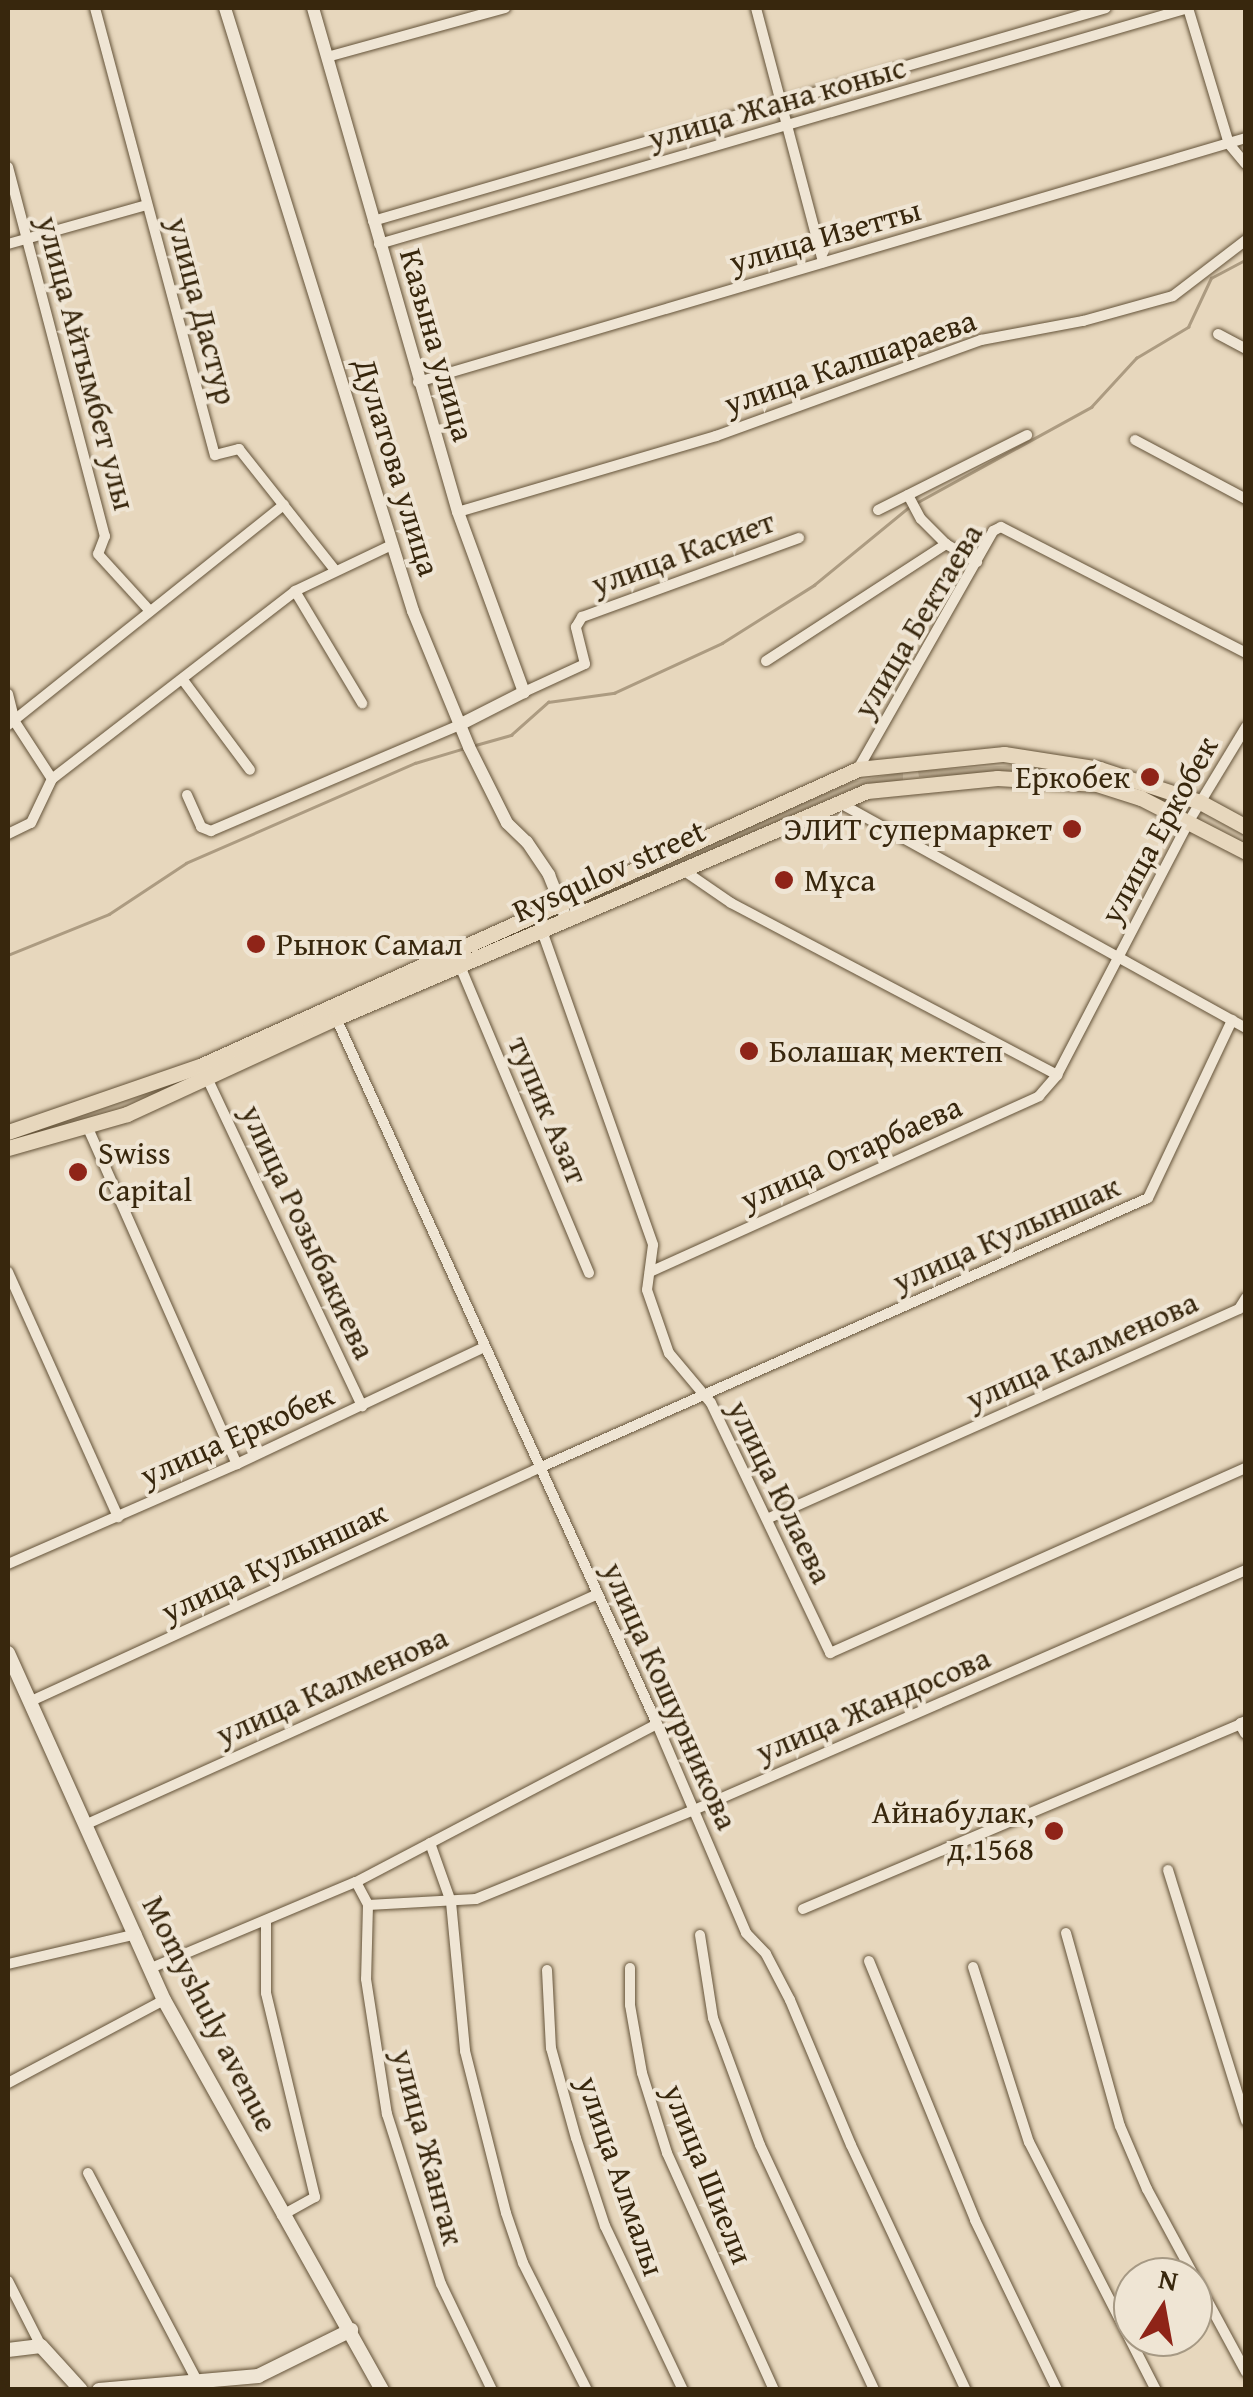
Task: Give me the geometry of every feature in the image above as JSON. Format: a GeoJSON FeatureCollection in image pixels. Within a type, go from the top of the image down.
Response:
{"type":"FeatureCollection","features":[{"type":"Feature","properties":{"kind":"main road","name":"Rysqulov street"},"geometry":{"type":"LineString","coordinates":[[8,1132],[200,1066],[858,769],[1004,754],[1100,768],[1200,802],[1246,827]]}},
{"type":"Feature","properties":{"kind":"main road"},"geometry":{"type":"LineString","coordinates":[[908,764],[910,786]]}},
{"type":"Feature","properties":{"kind":"main road","name":"Rysqulov street"},"geometry":{"type":"LineString","coordinates":[[8,1148],[126,1114],[208,1080],[336,1018],[836,801],[868,791],[997,778],[1097,784],[1142,798],[1246,852]]}},
{"type":"Feature","properties":{"kind":"main road"},"geometry":{"type":"LineString","coordinates":[[118,1097],[126,1114]]}},
{"type":"Feature","properties":{"kind":"main road","name":"Momyshuly avenue"},"geometry":{"type":"LineString","coordinates":[[8,1653],[164,2000],[382,2390]]}},
{"type":"Feature","properties":{"kind":"main road"},"geometry":{"type":"LineString","coordinates":[[99,2390],[258,2376],[351,2330]]}},
{"type":"Feature","properties":{"kind":"main road"},"geometry":{"type":"LineString","coordinates":[[8,2350],[41,2346],[81,2390]]}},
{"type":"Feature","properties":{"kind":"street","name":"улица Дастур"},"geometry":{"type":"LineString","coordinates":[[95,8],[215,454],[239,449],[334,570]]}},
{"type":"Feature","properties":{"kind":"street","name":"Дулатова улица"},"geometry":{"type":"LineString","coordinates":[[224,8],[413,612],[459,725],[506,823],[527,842],[566,920]]}},
{"type":"Feature","properties":{"kind":"street","name":"Казына улица"},"geometry":{"type":"LineString","coordinates":[[313,8],[458,512],[524,692]]}},
{"type":"Feature","properties":{"kind":"street"},"geometry":{"type":"LineString","coordinates":[[327,57],[505,8]]}},
{"type":"Feature","properties":{"kind":"street"},"geometry":{"type":"LineString","coordinates":[[756,8],[823,262]]}},
{"type":"Feature","properties":{"kind":"street","name":"улица Жана коныс"},"geometry":{"type":"LineString","coordinates":[[373,221],[1106,8]]}},
{"type":"Feature","properties":{"kind":"street"},"geometry":{"type":"LineString","coordinates":[[1188,8],[1229,144],[1246,164]]}},
{"type":"Feature","properties":{"kind":"street","name":"улица Жана коныс"},"geometry":{"type":"LineString","coordinates":[[379,244],[1188,8]]}},
{"type":"Feature","properties":{"kind":"street","name":"улица Изетты"},"geometry":{"type":"LineString","coordinates":[[418,382],[1246,138]]}},
{"type":"Feature","properties":{"kind":"street","name":"улица Айтымбет улы"},"geometry":{"type":"LineString","coordinates":[[8,167],[105,536],[98,554],[150,611]]}},
{"type":"Feature","properties":{"kind":"street"},"geometry":{"type":"LineString","coordinates":[[8,244],[147,205]]}},
{"type":"Feature","properties":{"kind":"street","name":"улица Калшараева"},"geometry":{"type":"LineString","coordinates":[[458,512],[716,436],[981,340],[1083,321],[1173,296],[1199,280],[1246,240]]}},
{"type":"Feature","properties":{"kind":"street"},"geometry":{"type":"LineString","coordinates":[[1218,334],[1246,349]]}},
{"type":"Feature","properties":{"kind":"street"},"geometry":{"type":"LineString","coordinates":[[878,510],[1027,435]]}},
{"type":"Feature","properties":{"kind":"street"},"geometry":{"type":"LineString","coordinates":[[1135,440],[1246,499]]}},
{"type":"Feature","properties":{"kind":"street"},"geometry":{"type":"LineString","coordinates":[[908,495],[922,519],[946,544],[976,562]]}},
{"type":"Feature","properties":{"kind":"street"},"geometry":{"type":"LineString","coordinates":[[11,724],[284,505]]}},
{"type":"Feature","properties":{"kind":"street","name":"улица Бектаева"},"geometry":{"type":"LineString","coordinates":[[858,769],[994,531],[1010,528],[1246,653]]}},
{"type":"Feature","properties":{"kind":"street","name":"улица Касиет"},"geometry":{"type":"LineString","coordinates":[[524,692],[584,664],[576,627],[582,617],[799,538]]}},
{"type":"Feature","properties":{"kind":"street"},"geometry":{"type":"LineString","coordinates":[[766,661],[946,544]]}},
{"type":"Feature","properties":{"kind":"street"},"geometry":{"type":"LineString","coordinates":[[8,834],[31,823],[52,779],[295,591],[392,545]]}},
{"type":"Feature","properties":{"kind":"street"},"geometry":{"type":"LineString","coordinates":[[295,591],[362,704]]}},
{"type":"Feature","properties":{"kind":"street"},"geometry":{"type":"LineString","coordinates":[[183,680],[250,770]]}},
{"type":"Feature","properties":{"kind":"street"},"geometry":{"type":"LineString","coordinates":[[187,795],[202,826],[211,830],[459,725],[524,692]]}},
{"type":"Feature","properties":{"kind":"street"},"geometry":{"type":"LineString","coordinates":[[8,694],[11,724],[52,779]]}},
{"type":"Feature","properties":{"kind":"street","name":"улица Еркобек"},"geometry":{"type":"LineString","coordinates":[[1116,958],[1189,821],[1246,727]]}},
{"type":"Feature","properties":{"kind":"street"},"geometry":{"type":"LineString","coordinates":[[836,801],[1246,1028]]}},
{"type":"Feature","properties":{"kind":"street"},"geometry":{"type":"LineString","coordinates":[[683,870],[731,902],[1057,1074]]}},
{"type":"Feature","properties":{"kind":"street","name":"улица Юлаева"},"geometry":{"type":"LineString","coordinates":[[542,931],[652,1245],[647,1290],[669,1353],[703,1395],[769,1518],[830,1653],[1246,1468]]}},
{"type":"Feature","properties":{"kind":"street","name":"улица Отарбаева"},"geometry":{"type":"LineString","coordinates":[[649,1272],[1039,1096],[1057,1074],[1116,958]]}},
{"type":"Feature","properties":{"kind":"street","name":"тупик Азат"},"geometry":{"type":"LineString","coordinates":[[460,966],[589,1273]]}},
{"type":"Feature","properties":{"kind":"street","name":"улица Кошурникова"},"geometry":{"type":"LineString","coordinates":[[336,1018],[657,1724],[746,1933],[766,1954],[790,2000],[858,2160],[966,2390]]}},
{"type":"Feature","properties":{"kind":"street","name":"улица Кулыншак"},"geometry":{"type":"LineString","coordinates":[[29,1702],[539,1468],[1148,1198],[1232,1020]]}},
{"type":"Feature","properties":{"kind":"street","name":"улица Розыбакиева"},"geometry":{"type":"LineString","coordinates":[[208,1080],[362,1406]]}},
{"type":"Feature","properties":{"kind":"street"},"geometry":{"type":"LineString","coordinates":[[87,1126],[237,1464]]}},
{"type":"Feature","properties":{"kind":"street"},"geometry":{"type":"LineString","coordinates":[[8,1272],[118,1517]]}},
{"type":"Feature","properties":{"kind":"street","name":"улица Калменова"},"geometry":{"type":"LineString","coordinates":[[769,1518],[1239,1309],[1246,1298]]}},
{"type":"Feature","properties":{"kind":"street","name":"улица Еркобек"},"geometry":{"type":"LineString","coordinates":[[8,1564],[237,1464],[485,1347]]}},
{"type":"Feature","properties":{"kind":"street","name":"улица Жандосова"},"geometry":{"type":"LineString","coordinates":[[368,1905],[476,1899],[694,1810],[1246,1570]]}},
{"type":"Feature","properties":{"kind":"street","name":"улица Калменова"},"geometry":{"type":"LineString","coordinates":[[87,1824],[598,1594]]}},
{"type":"Feature","properties":{"kind":"street"},"geometry":{"type":"LineString","coordinates":[[151,1968],[356,1882],[657,1724]]}},
{"type":"Feature","properties":{"kind":"street"},"geometry":{"type":"LineString","coordinates":[[804,1910],[1244,1726]]}},
{"type":"Feature","properties":{"kind":"street"},"geometry":{"type":"LineString","coordinates":[[430,1843],[451,1902],[466,2051],[482,2131],[514,2239],[587,2390]]}},
{"type":"Feature","properties":{"kind":"street"},"geometry":{"type":"LineString","coordinates":[[1168,1870],[1246,2121]]}},
{"type":"Feature","properties":{"kind":"street"},"geometry":{"type":"LineString","coordinates":[[356,1882],[368,1905]]}},
{"type":"Feature","properties":{"kind":"street","name":"улица Жангак"},"geometry":{"type":"LineString","coordinates":[[368,1905],[366,1978],[384,2098],[441,2284],[492,2390]]}},
{"type":"Feature","properties":{"kind":"street"},"geometry":{"type":"LineString","coordinates":[[266,1922],[266,1993],[315,2196],[282,2214]]}},
{"type":"Feature","properties":{"kind":"street"},"geometry":{"type":"LineString","coordinates":[[1066,1933],[1120,2126],[1147,2189],[1246,2372]]}},
{"type":"Feature","properties":{"kind":"street"},"geometry":{"type":"LineString","coordinates":[[8,1964],[136,1934]]}},
{"type":"Feature","properties":{"kind":"street"},"geometry":{"type":"LineString","coordinates":[[700,1934],[713,2018],[760,2145],[874,2390]]}},
{"type":"Feature","properties":{"kind":"street"},"geometry":{"type":"LineString","coordinates":[[869,1960],[976,2220],[1057,2390]]}},
{"type":"Feature","properties":{"kind":"street","name":"улица Шиели"},"geometry":{"type":"LineString","coordinates":[[630,1968],[630,2005],[642,2072],[666,2152],[774,2390]]}},
{"type":"Feature","properties":{"kind":"street"},"geometry":{"type":"LineString","coordinates":[[973,1968],[1029,2142],[1156,2390]]}},
{"type":"Feature","properties":{"kind":"street","name":"улица Алмалы"},"geometry":{"type":"LineString","coordinates":[[548,1970],[551,2048],[576,2138],[605,2226],[683,2390]]}},
{"type":"Feature","properties":{"kind":"street"},"geometry":{"type":"LineString","coordinates":[[8,2082],[164,2000]]}},
{"type":"Feature","properties":{"kind":"street"},"geometry":{"type":"LineString","coordinates":[[88,2173],[198,2381]]}},
{"type":"Feature","properties":{"kind":"street"},"geometry":{"type":"LineString","coordinates":[[8,2281],[41,2346]]}},
{"type":"Feature","properties":{"kind":"shaded area"},"geometry":{"type":"Polygon","coordinates":[[[1030,764],[1099,774],[1190,805],[1187,813],[1097,778],[1031,771],[919,777],[918,771],[1030,764]]]}},
{"type":"Feature","properties":{"kind":"shaded area"},"geometry":{"type":"Polygon","coordinates":[[[903,772],[903,780],[854,788],[573,910],[570,904],[852,782],[903,772]]]}},
{"type":"Feature","properties":{"kind":"waterway"},"geometry":{"type":"LineString","coordinates":[[916,503],[1091,407],[1136,358],[1188,327],[1211,278],[1246,259]]}},
{"type":"Feature","properties":{"kind":"waterway"},"geometry":{"type":"LineString","coordinates":[[472,746],[511,735],[548,702],[614,693],[722,643],[814,585],[909,507]]}},
{"type":"Feature","properties":{"kind":"waterway"},"geometry":{"type":"LineString","coordinates":[[8,955],[109,914],[186,863],[415,763],[465,748]]}},
{"type":"Feature","properties":{"kind":"place","name":"Еркобек"},"geometry":{"type":"Point","coordinates":[1150,777]}},
{"type":"Feature","properties":{"kind":"place","name":"ЭЛИТ супермаркет"},"geometry":{"type":"Point","coordinates":[1072,829]}},
{"type":"Feature","properties":{"kind":"place","name":"Мұса"},"geometry":{"type":"Point","coordinates":[784,880]}},
{"type":"Feature","properties":{"kind":"place","name":"Рынок Самал"},"geometry":{"type":"Point","coordinates":[256,944]}},
{"type":"Feature","properties":{"kind":"place","name":"Болашақ мектеп"},"geometry":{"type":"Point","coordinates":[749,1051]}},
{"type":"Feature","properties":{"kind":"place","name":"Swiss Capital"},"geometry":{"type":"Point","coordinates":[78,1172]}},
{"type":"Feature","properties":{"kind":"place","name":"Айнабулак, д.1568"},"geometry":{"type":"Point","coordinates":[1054,1831]}}]}
